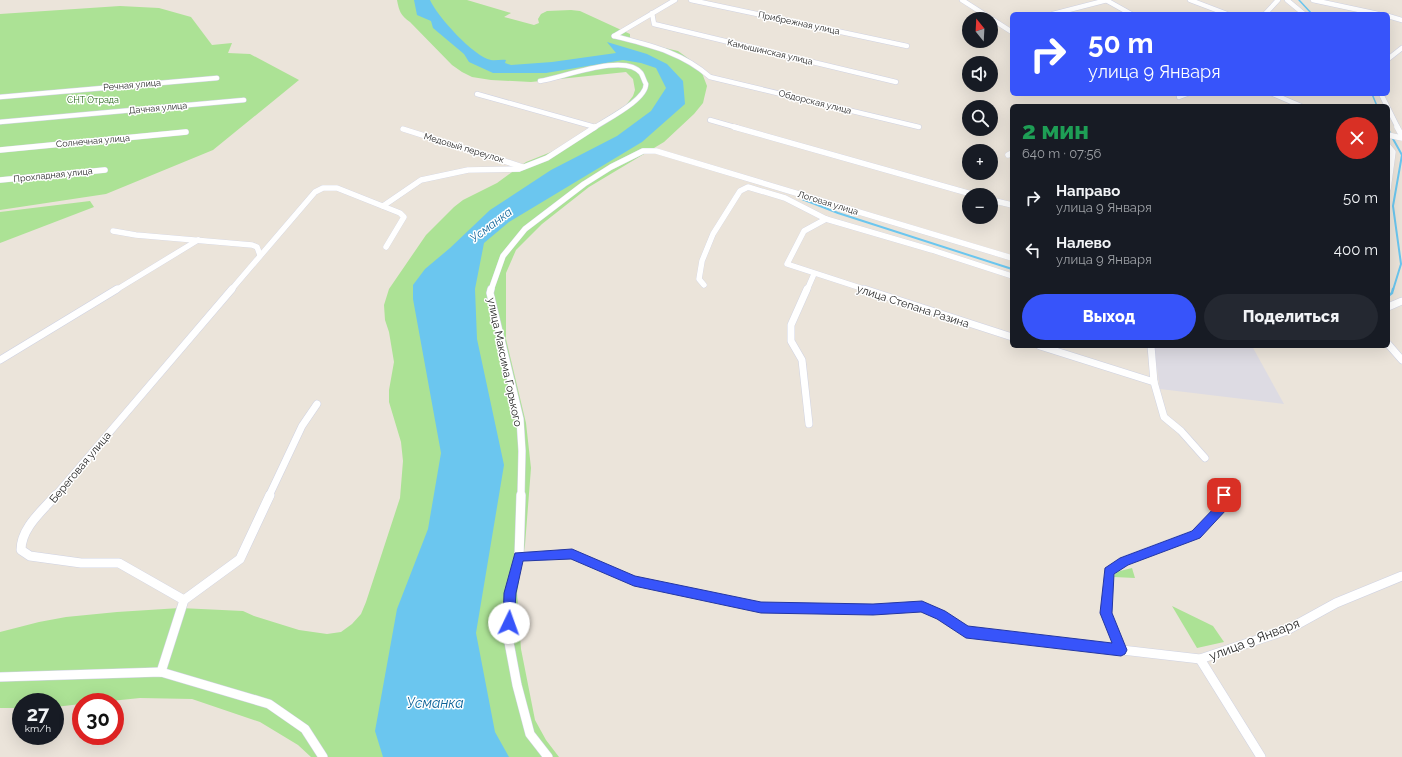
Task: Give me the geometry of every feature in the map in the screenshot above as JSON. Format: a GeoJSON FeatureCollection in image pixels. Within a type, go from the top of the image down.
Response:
{"type":"FeatureCollection","features":[{"type":"Feature","properties":{"kind":"street"},"geometry":{"type":"LineString","coordinates":[[652,13],[675,0]]}},
{"type":"Feature","properties":{"kind":"street","name":"Прибрежная улица"},"geometry":{"type":"LineString","coordinates":[[691,0],[907,46]]}},
{"type":"Feature","properties":{"kind":"street"},"geometry":{"type":"LineString","coordinates":[[962,0],[1010,31]]}},
{"type":"Feature","properties":{"kind":"street"},"geometry":{"type":"LineString","coordinates":[[1060,12],[1106,0],[1127,12]]}},
{"type":"Feature","properties":{"kind":"street"},"geometry":{"type":"LineString","coordinates":[[1190,0],[1222,12]]}},
{"type":"Feature","properties":{"kind":"street"},"geometry":{"type":"LineString","coordinates":[[1267,12],[1278,0]]}},
{"type":"Feature","properties":{"kind":"street"},"geometry":{"type":"LineString","coordinates":[[1287,0],[1302,12]]}},
{"type":"Feature","properties":{"kind":"street"},"geometry":{"type":"LineString","coordinates":[[1313,0],[1369,12]]}},
{"type":"Feature","properties":{"kind":"street","name":"Обдорская улица"},"geometry":{"type":"LineString","coordinates":[[652,13],[614,36],[676,54],[702,68],[710,77],[919,127]]}},
{"type":"Feature","properties":{"kind":"street","name":"Камышинская улица"},"geometry":{"type":"LineString","coordinates":[[652,13],[654,24],[896,82]]}},
{"type":"Feature","properties":{"kind":"street"},"geometry":{"type":"LineString","coordinates":[[1390,17],[1402,20]]}},
{"type":"Feature","properties":{"kind":"street"},"geometry":{"type":"LineString","coordinates":[[1004,27],[1010,26]]}},
{"type":"Feature","properties":{"kind":"street"},"geometry":{"type":"LineString","coordinates":[[1390,57],[1402,48]]}},
{"type":"Feature","properties":{"kind":"street"},"geometry":{"type":"LineString","coordinates":[[383,206],[421,180],[446,176],[468,170],[519,169],[547,158],[635,101],[644,94],[646,86],[639,71],[623,65],[613,65],[578,71],[553,80],[540,81]]}},
{"type":"Feature","properties":{"kind":"street","name":"Речная улица"},"geometry":{"type":"LineString","coordinates":[[0,97],[217,78]]}},
{"type":"Feature","properties":{"kind":"street"},"geometry":{"type":"LineString","coordinates":[[477,94],[595,127]]}},
{"type":"Feature","properties":{"kind":"street"},"geometry":{"type":"LineString","coordinates":[[1278,96],[1296,104]]}},
{"type":"Feature","properties":{"kind":"street","name":"Дачная улица"},"geometry":{"type":"LineString","coordinates":[[0,122],[244,100]]}},
{"type":"Feature","properties":{"kind":"street"},"geometry":{"type":"LineString","coordinates":[[1390,111],[1402,137]]}},
{"type":"Feature","properties":{"kind":"street"},"geometry":{"type":"LineString","coordinates":[[710,120],[962,191]]}},
{"type":"Feature","properties":{"kind":"street","name":"Медовый переулок"},"geometry":{"type":"LineString","coordinates":[[403,129],[526,167]]}},
{"type":"Feature","properties":{"kind":"street","name":"Солнечная улица"},"geometry":{"type":"LineString","coordinates":[[0,150],[186,132]]}},
{"type":"Feature","properties":{"kind":"street"},"geometry":{"type":"LineString","coordinates":[[1390,135],[1402,137]]}},
{"type":"Feature","properties":{"kind":"street"},"geometry":{"type":"LineString","coordinates":[[1390,148],[1393,152],[1390,174]]}},
{"type":"Feature","properties":{"kind":"street","name":"Логовая улица"},"geometry":{"type":"LineString","coordinates":[[643,151],[656,151],[672,155],[968,246],[1010,257]]}},
{"type":"Feature","properties":{"kind":"street","name":"улица Максима Горького"},"geometry":{"type":"LineString","coordinates":[[548,757],[530,734],[517,685],[508,637],[510,593],[519,557],[522,451],[520,419],[491,303],[490,293],[492,283],[503,256],[525,229],[584,184],[611,167],[643,151]]}},
{"type":"Feature","properties":{"kind":"street","name":"Прохладная улица"},"geometry":{"type":"LineString","coordinates":[[0,180],[105,170]]}},
{"type":"Feature","properties":{"kind":"street"},"geometry":{"type":"LineString","coordinates":[[704,285],[699,279],[702,261],[714,234],[740,192],[748,187],[785,198],[826,220],[932,250],[1010,275]]}},
{"type":"Feature","properties":{"kind":"street"},"geometry":{"type":"LineString","coordinates":[[113,231],[136,235],[252,246],[257,247],[260,255],[308,198],[323,188],[337,188],[400,213],[404,217],[386,247]]}},
{"type":"Feature","properties":{"kind":"street"},"geometry":{"type":"LineString","coordinates":[[998,202],[1010,205]]}},
{"type":"Feature","properties":{"kind":"street","name":"улица Степана Разина"},"geometry":{"type":"LineString","coordinates":[[826,220],[804,231],[787,264],[1010,336]]}},
{"type":"Feature","properties":{"kind":"street"},"geometry":{"type":"LineString","coordinates":[[0,360],[198,240]]}},
{"type":"Feature","properties":{"kind":"street","name":"Береговая улица"},"geometry":{"type":"LineString","coordinates":[[184,600],[119,563],[81,563],[30,556],[21,550],[21,540],[30,525],[260,255]]}},
{"type":"Feature","properties":{"kind":"street"},"geometry":{"type":"LineString","coordinates":[[809,424],[802,360],[791,341],[791,325],[814,274]]}},
{"type":"Feature","properties":{"kind":"street"},"geometry":{"type":"LineString","coordinates":[[1390,306],[1402,301]]}},
{"type":"Feature","properties":{"kind":"street"},"geometry":{"type":"LineString","coordinates":[[1390,346],[1402,360]]}},
{"type":"Feature","properties":{"kind":"street"},"geometry":{"type":"LineString","coordinates":[[1046,348],[1154,382]]}},
{"type":"Feature","properties":{"kind":"street"},"geometry":{"type":"LineString","coordinates":[[1151,348],[1154,382],[1164,417],[1181,431],[1205,458]]}},
{"type":"Feature","properties":{"kind":"street"},"geometry":{"type":"LineString","coordinates":[[161,672],[184,600],[240,559],[302,426],[317,404]]}},
{"type":"Feature","properties":{"kind":"street"},"geometry":{"type":"LineString","coordinates":[[1121,650],[1106,613],[1109,572],[1124,561],[1196,534],[1224,506],[1224,495]]}},
{"type":"Feature","properties":{"kind":"street","name":"улица 9 Января"},"geometry":{"type":"LineString","coordinates":[[519,557],[572,554],[634,581],[761,608],[873,610],[922,607],[941,615],[966,632],[1200,659],[1287,630],[1336,603],[1402,576]]}},
{"type":"Feature","properties":{"kind":"street"},"geometry":{"type":"LineString","coordinates":[[1200,659],[1261,757]]}},
{"type":"Feature","properties":{"kind":"street"},"geometry":{"type":"LineString","coordinates":[[0,677],[161,672],[269,704],[305,729],[323,757]]}},
{"type":"Feature","properties":{"kind":"shaded area"},"geometry":{"type":"Polygon","coordinates":[[[1154,348],[1253,348],[1284,404],[1160,389],[1154,348]]]}},
{"type":"Feature","properties":{"kind":"green space"},"geometry":{"type":"Polygon","coordinates":[[[397,0],[467,0],[511,13],[504,17],[534,25],[539,23],[538,19],[541,14],[547,11],[580,11],[630,34],[630,40],[678,51],[689,59],[702,73],[707,86],[703,103],[694,114],[664,142],[589,187],[542,224],[516,250],[506,273],[506,339],[526,423],[531,468],[525,545],[517,593],[521,649],[535,720],[546,740],[559,757],[311,757],[298,745],[260,722],[192,699],[140,698],[124,700],[124,693],[72,693],[72,705],[64,706],[64,693],[12,693],[12,708],[0,708],[0,632],[66,617],[180,608],[243,611],[254,616],[299,630],[327,634],[341,632],[352,624],[361,614],[400,498],[403,461],[401,442],[389,402],[389,390],[394,362],[389,332],[385,320],[384,305],[389,289],[426,235],[454,207],[463,200],[497,183],[526,162],[556,150],[626,105],[633,96],[635,90],[633,79],[626,72],[531,82],[491,80],[472,77],[452,65],[410,22],[404,18],[397,0]]]}},
{"type":"Feature","properties":{"kind":"green space","name":"СНТ Отрада"},"geometry":{"type":"Polygon","coordinates":[[[120,6],[159,8],[191,17],[212,45],[232,43],[228,53],[250,54],[299,80],[213,150],[106,194],[0,210],[0,14],[120,6]]]}},
{"type":"Feature","properties":{"kind":"green space"},"geometry":{"type":"Polygon","coordinates":[[[90,201],[94,207],[0,243],[0,212],[90,201]]]}},
{"type":"Feature","properties":{"kind":"green space"},"geometry":{"type":"Polygon","coordinates":[[[1132,568],[1135,578],[1114,577],[1116,572],[1132,568]]]}},
{"type":"Feature","properties":{"kind":"green space"},"geometry":{"type":"Polygon","coordinates":[[[1172,606],[1213,626],[1224,642],[1197,648],[1172,606]]]}},
{"type":"Feature","properties":{"kind":"water","name":"Усманка"},"geometry":{"type":"Polygon","coordinates":[[[414,0],[430,0],[440,16],[466,44],[475,52],[491,60],[506,60],[505,63],[511,65],[552,62],[616,53],[607,42],[647,54],[667,64],[683,81],[685,104],[642,142],[509,222],[484,243],[475,289],[477,339],[504,465],[476,633],[495,732],[509,757],[383,757],[375,731],[397,609],[428,529],[441,453],[413,299],[413,285],[425,269],[450,248],[490,210],[551,170],[617,136],[651,111],[666,88],[656,68],[641,63],[623,60],[546,73],[493,73],[469,62],[464,54],[433,28],[431,21],[417,15],[414,0]]]}},
{"type":"Feature","properties":{"kind":"waterway"},"geometry":{"type":"LineString","coordinates":[[1299,0],[1310,12]]}},
{"type":"Feature","properties":{"kind":"waterway"},"geometry":{"type":"LineString","coordinates":[[1373,96],[1376,104]]}},
{"type":"Feature","properties":{"kind":"waterway"},"geometry":{"type":"LineString","coordinates":[[1392,137],[1402,155],[1393,206],[1401,264],[1393,290]]}},
{"type":"Feature","properties":{"kind":"waterway"},"geometry":{"type":"LineString","coordinates":[[802,199],[838,213],[1010,268]]}},
{"type":"Feature","properties":{"kind":"waterway"},"geometry":{"type":"LineString","coordinates":[[1390,294],[1393,289]]}},
{"type":"Feature","properties":{"kind":"route"},"geometry":{"type":"LineString","coordinates":[[509,623],[510,593],[519,557],[572,554],[601,565],[634,581],[761,608],[873,610],[922,607],[941,615],[966,632],[1121,650],[1106,613],[1109,572],[1124,561],[1196,534],[1224,506],[1224,495]]}}]}
